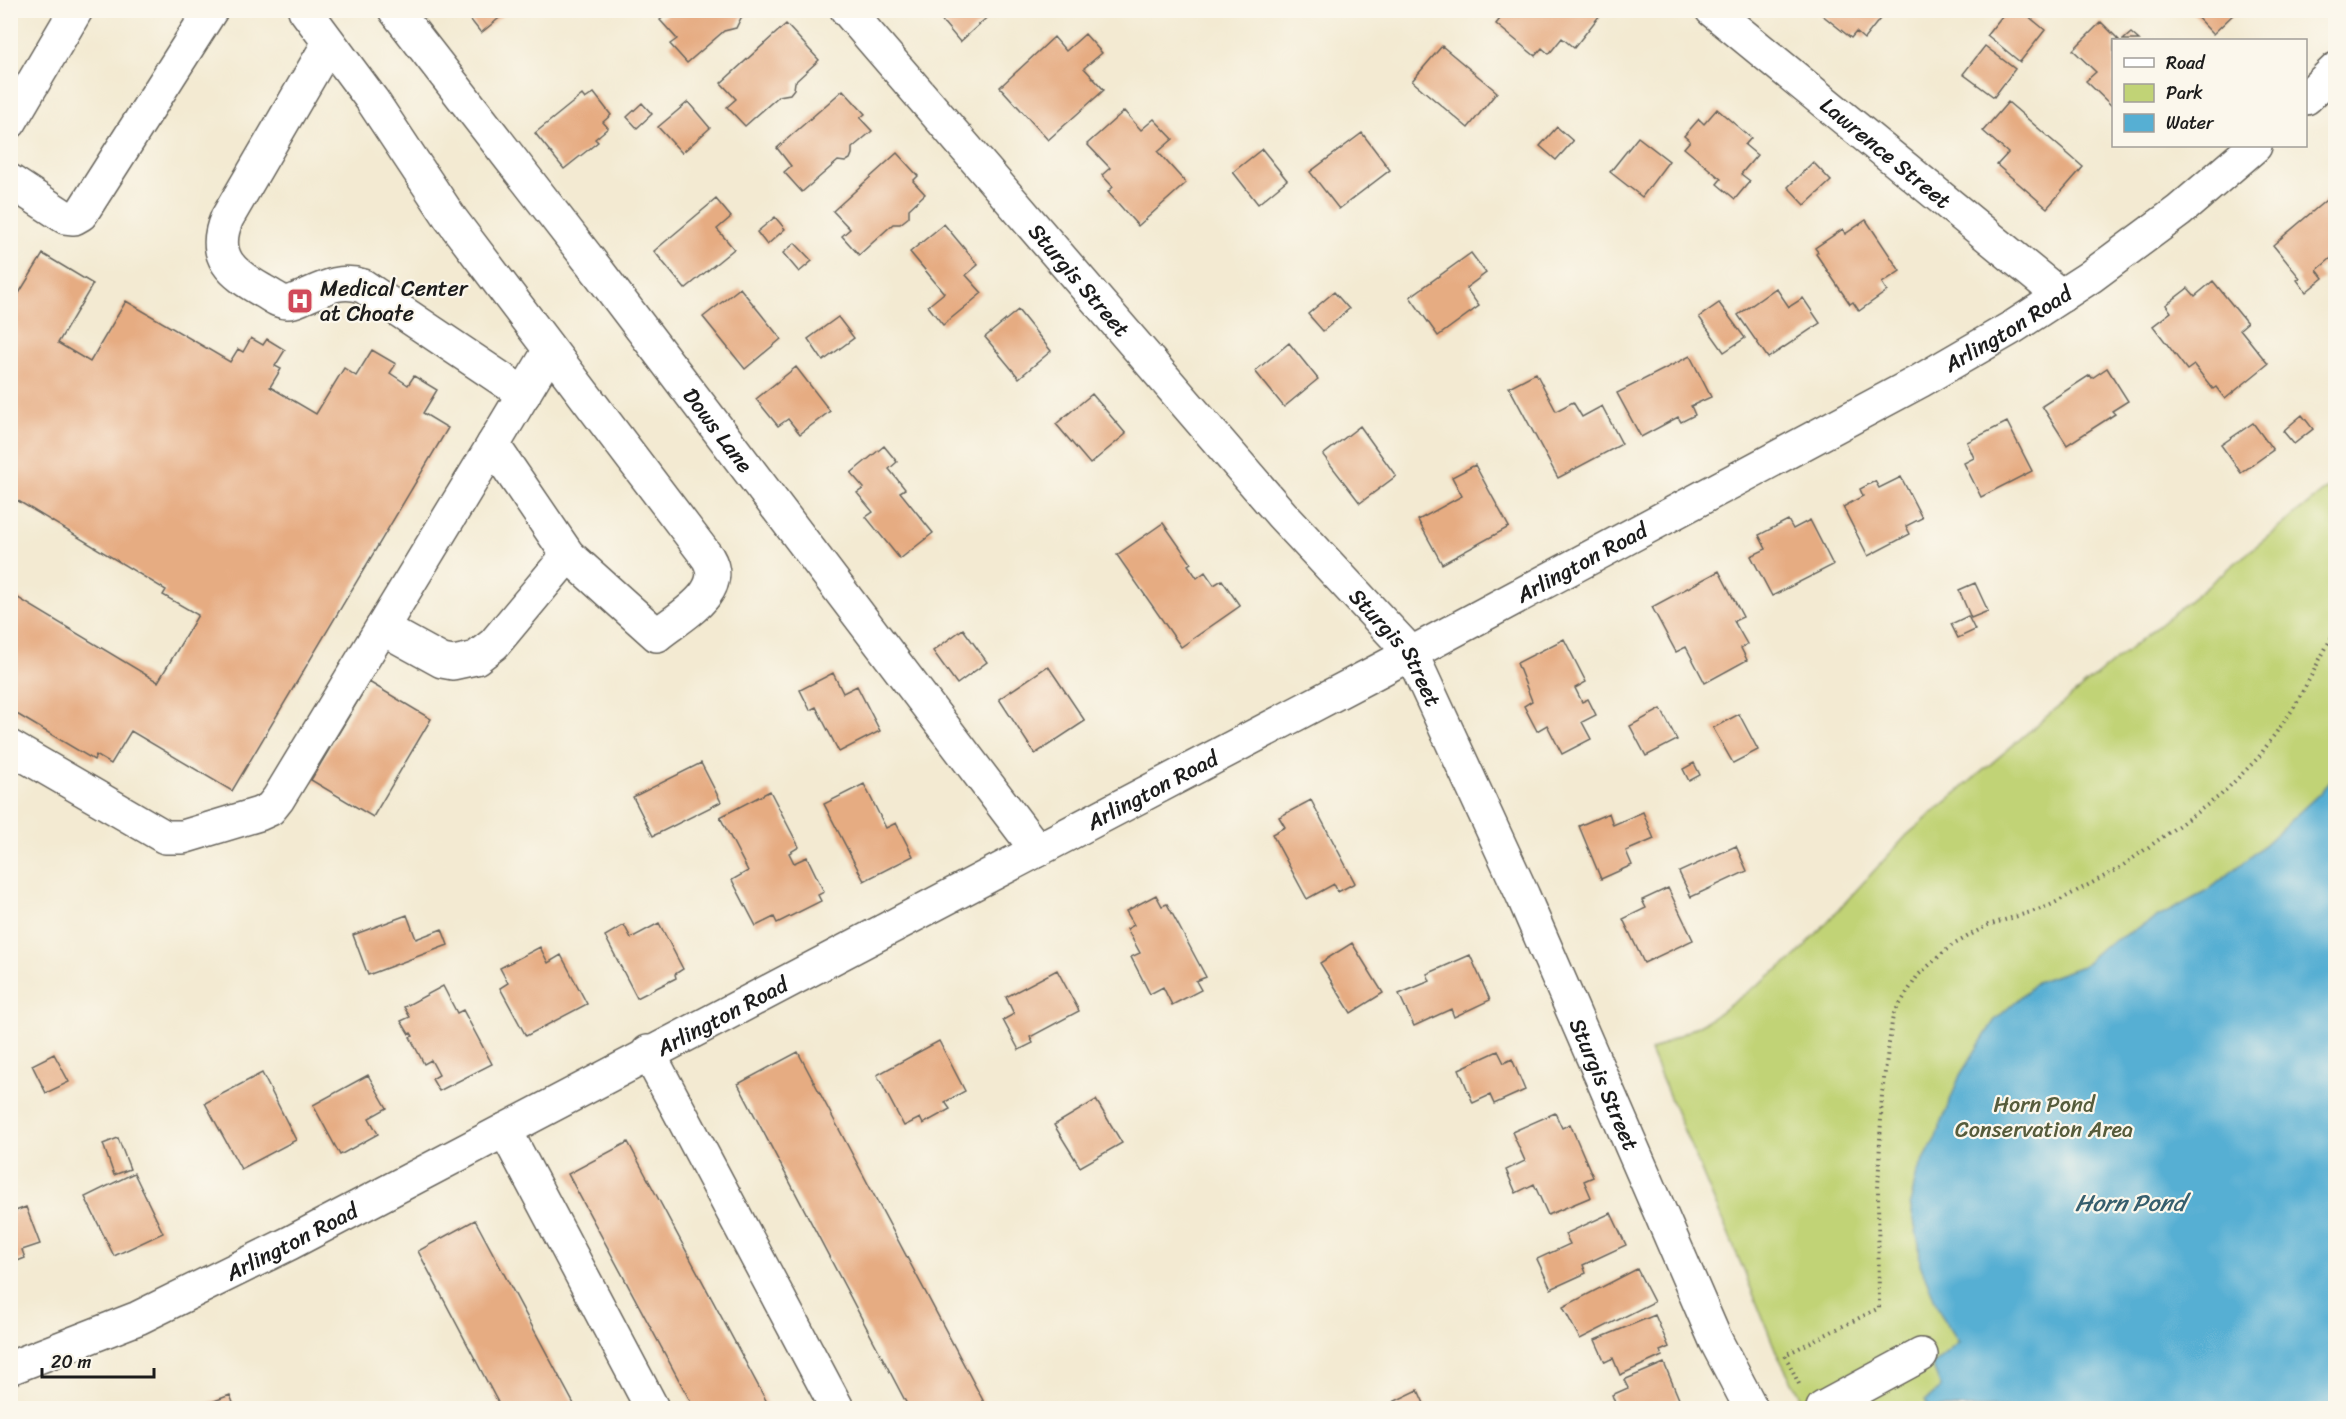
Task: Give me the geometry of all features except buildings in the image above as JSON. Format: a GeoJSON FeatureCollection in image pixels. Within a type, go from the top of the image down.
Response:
{"type":"FeatureCollection","features":[{"type":"Feature","properties":{"kind":"street"},"geometry":{"type":"LineString","coordinates":[[10,122],[76,10]]}},
{"type":"Feature","properties":{"kind":"street"},"geometry":{"type":"LineString","coordinates":[[10,181],[65,217],[74,218],[81,214],[211,10]]}},
{"type":"Feature","properties":{"kind":"street"},"geometry":{"type":"LineString","coordinates":[[305,10],[372,100],[451,219],[708,558],[713,569],[714,581],[704,597],[657,635],[568,555],[493,445]]}},
{"type":"Feature","properties":{"kind":"street","name":"Dows Lane"},"geometry":{"type":"LineString","coordinates":[[395,10],[600,273],[1037,850]]}},
{"type":"Feature","properties":{"kind":"street","name":"Sturgis Street"},"geometry":{"type":"LineString","coordinates":[[847,10],[1282,515],[1411,653],[1523,896],[1716,1341],[1751,1408]]}},
{"type":"Feature","properties":{"kind":"street","name":"Lawrence Street"},"geometry":{"type":"LineString","coordinates":[[1712,10],[2061,296]]}},
{"type":"Feature","properties":{"kind":"street"},"geometry":{"type":"LineString","coordinates":[[329,43],[227,218],[221,237],[224,257],[236,274],[283,302],[294,301],[334,284],[349,282],[363,286],[524,394]]}},
{"type":"Feature","properties":{"kind":"street"},"geometry":{"type":"LineString","coordinates":[[2307,97],[2336,69]]}},
{"type":"Feature","properties":{"kind":"street","name":"Arlington Road"},"geometry":{"type":"LineString","coordinates":[[10,1368],[91,1338],[166,1305],[505,1130],[648,1052],[1411,653],[1920,381],[2061,296],[2172,217],[2254,147]]}},
{"type":"Feature","properties":{"kind":"street"},"geometry":{"type":"LineString","coordinates":[[10,747],[165,837],[183,837],[259,814],[270,808],[278,800],[550,350]]}},
{"type":"Feature","properties":{"kind":"street"},"geometry":{"type":"LineString","coordinates":[[382,628],[442,661],[453,663],[476,658],[494,644],[568,555]]}},
{"type":"Feature","properties":{"kind":"street"},"geometry":{"type":"LineString","coordinates":[[648,1052],[837,1408]]}},
{"type":"Feature","properties":{"kind":"street"},"geometry":{"type":"LineString","coordinates":[[505,1130],[652,1408]]}},
{"type":"Feature","properties":{"kind":"street"},"geometry":{"type":"LineString","coordinates":[[1813,1400],[1921,1355]]}},
{"type":"Feature","properties":{"kind":"path"},"geometry":{"type":"LineString","coordinates":[[1813,1400],[1785,1355],[1879,1308],[1878,1190],[1882,1093],[1893,1015],[1918,975],[1951,946],[1988,925],[2047,908],[2118,869],[2221,795],[2258,758],[2295,706],[2336,628]]}},
{"type":"Feature","properties":{"kind":"green space","name":"Horn Pond Conservation Area"},"geometry":{"type":"Polygon","coordinates":[[[2335,482],[2335,1408],[1806,1408],[1777,1354],[1650,1051],[1712,1018],[1794,958],[1907,835],[2052,712],[2335,482]]]}},
{"type":"Feature","properties":{"kind":"water","name":"Horn Pond"},"geometry":{"type":"Polygon","coordinates":[[[2335,775],[2335,1408],[1930,1408],[1925,1401],[1941,1387],[1932,1365],[1959,1342],[1940,1313],[1920,1264],[1919,1244],[1910,1204],[1917,1173],[1935,1139],[1960,1075],[1994,1021],[2037,982],[2082,966],[2104,946],[2207,891],[2253,855],[2320,793],[2335,775]]]}},
{"type":"Feature","properties":{"kind":"place","name":"Medical Center at Choate"},"geometry":{"type":"Point","coordinates":[300,301]}}]}
